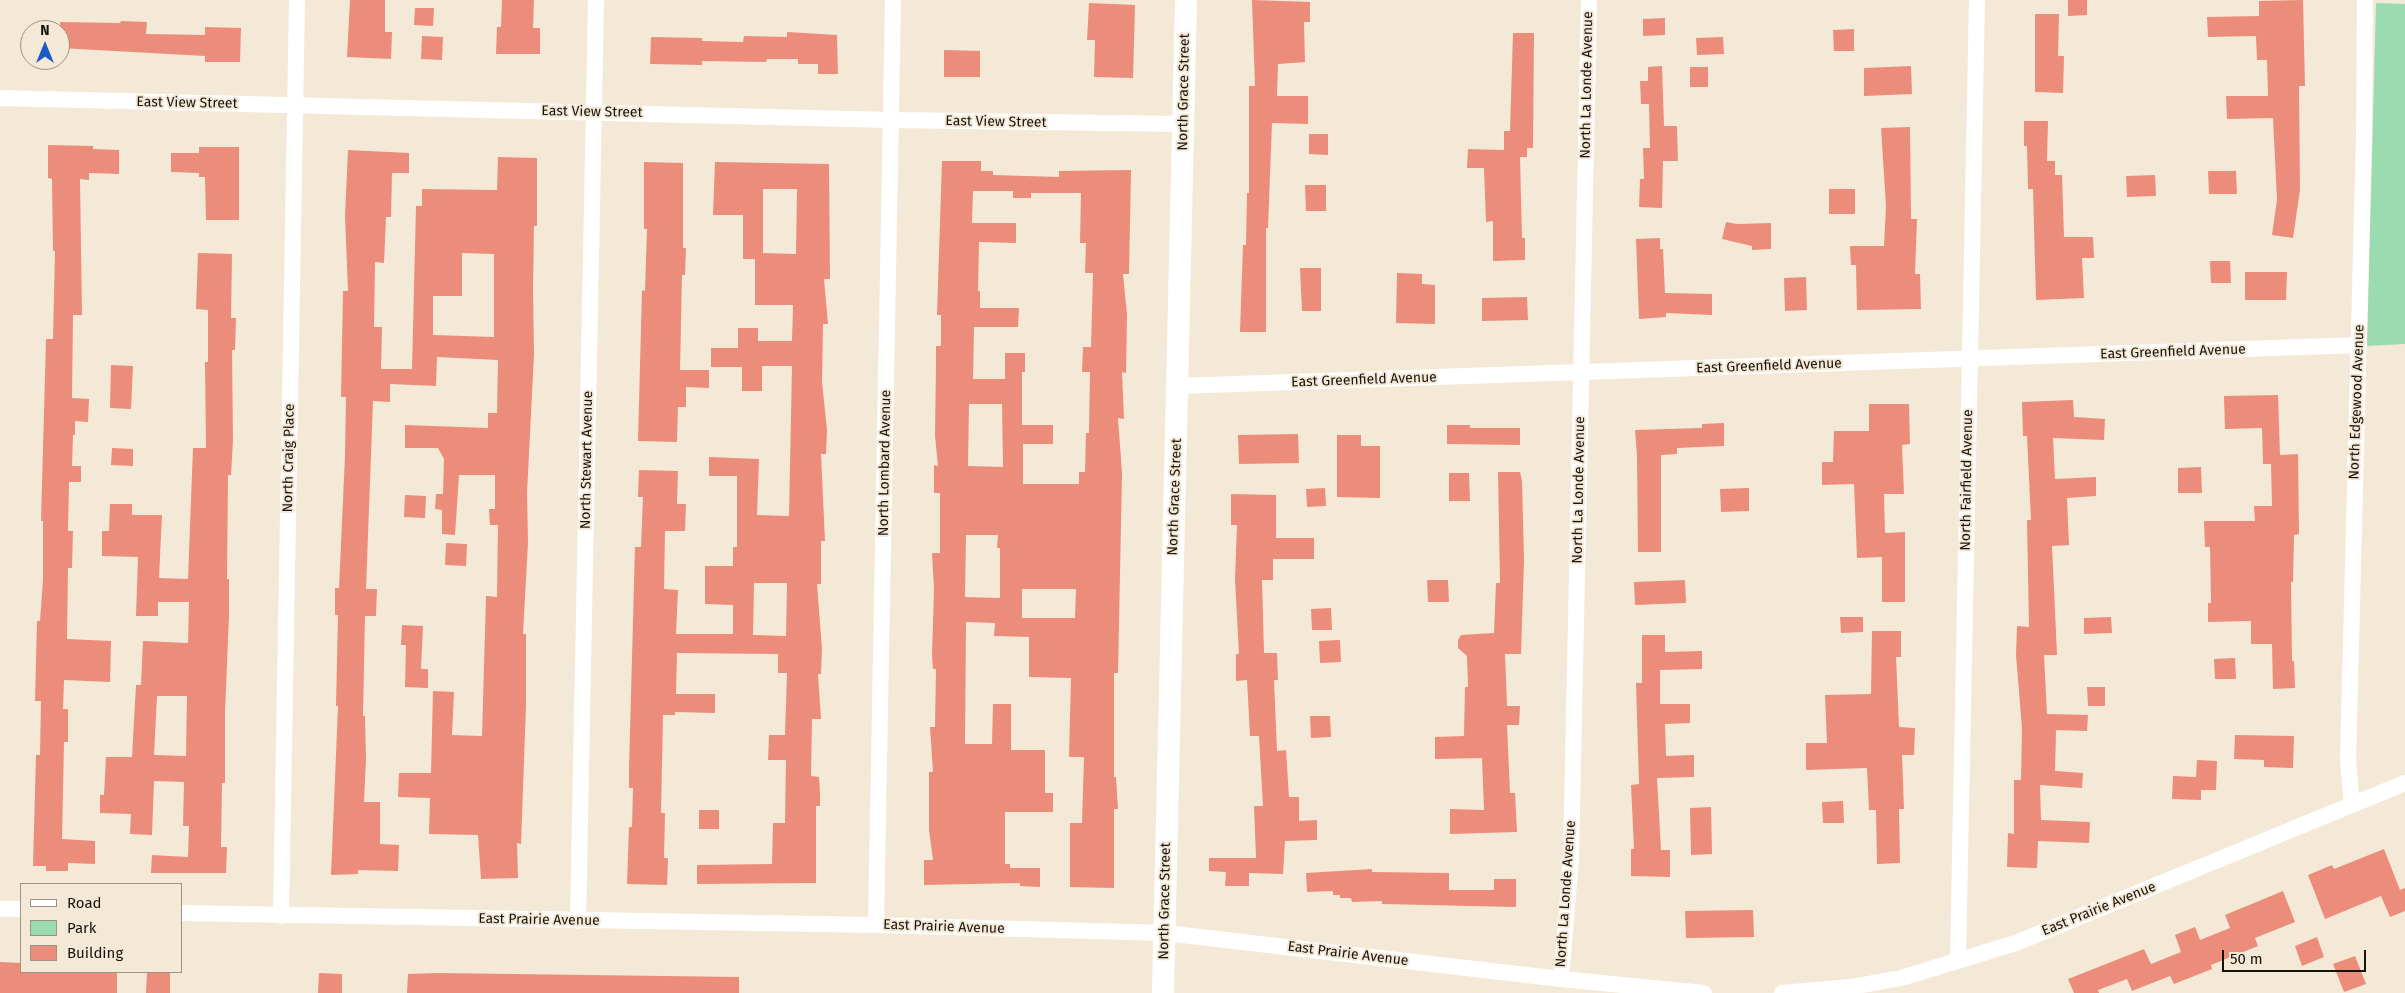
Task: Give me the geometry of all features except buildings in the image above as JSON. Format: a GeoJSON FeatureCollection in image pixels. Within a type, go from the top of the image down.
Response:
{"type":"FeatureCollection","features":[{"type":"Feature","properties":{"kind":"street","name":"North Craig Place"},"geometry":{"type":"LineString","coordinates":[[281,916],[297,0]]}},
{"type":"Feature","properties":{"kind":"street","name":"North Stewart Avenue"},"geometry":{"type":"LineString","coordinates":[[578,920],[596,0]]}},
{"type":"Feature","properties":{"kind":"street","name":"North Lombard Avenue"},"geometry":{"type":"LineString","coordinates":[[876,925],[893,0]]}},
{"type":"Feature","properties":{"kind":"street","name":"North Grace Street"},"geometry":{"type":"LineString","coordinates":[[1163,993],[1186,0]]}},
{"type":"Feature","properties":{"kind":"street","name":"North La Londe Avenue"},"geometry":{"type":"LineString","coordinates":[[1561,979],[1571,859],[1589,0]]}},
{"type":"Feature","properties":{"kind":"street","name":"North Fairfield Avenue"},"geometry":{"type":"LineString","coordinates":[[1958,960],[1977,0]]}},
{"type":"Feature","properties":{"kind":"street","name":"North Edgewood Avenue"},"geometry":{"type":"LineString","coordinates":[[2352,805],[2348,760],[2366,0]]}},
{"type":"Feature","properties":{"kind":"street","name":"East View Street"},"geometry":{"type":"LineString","coordinates":[[0,98],[891,120],[1183,124]]}},
{"type":"Feature","properties":{"kind":"street","name":"East Greenfield Avenue"},"geometry":{"type":"LineString","coordinates":[[1178,386],[2359,345]]}},
{"type":"Feature","properties":{"kind":"street","name":"East Prairie Avenue"},"geometry":{"type":"LineString","coordinates":[[1782,993],[1851,987],[1901,978],[2016,943],[2405,783]]}},
{"type":"Feature","properties":{"kind":"street"},"geometry":{"type":"LineString","coordinates":[[0,909],[20,909]]}},
{"type":"Feature","properties":{"kind":"street","name":"East Prairie Avenue"},"geometry":{"type":"LineString","coordinates":[[182,913],[876,925],[1165,933],[1561,979],[1704,993]]}},
{"type":"Feature","properties":{"kind":"green space"},"geometry":{"type":"Polygon","coordinates":[[[2376,3],[2405,4],[2405,344],[2367,346],[2376,3]]]}}]}
